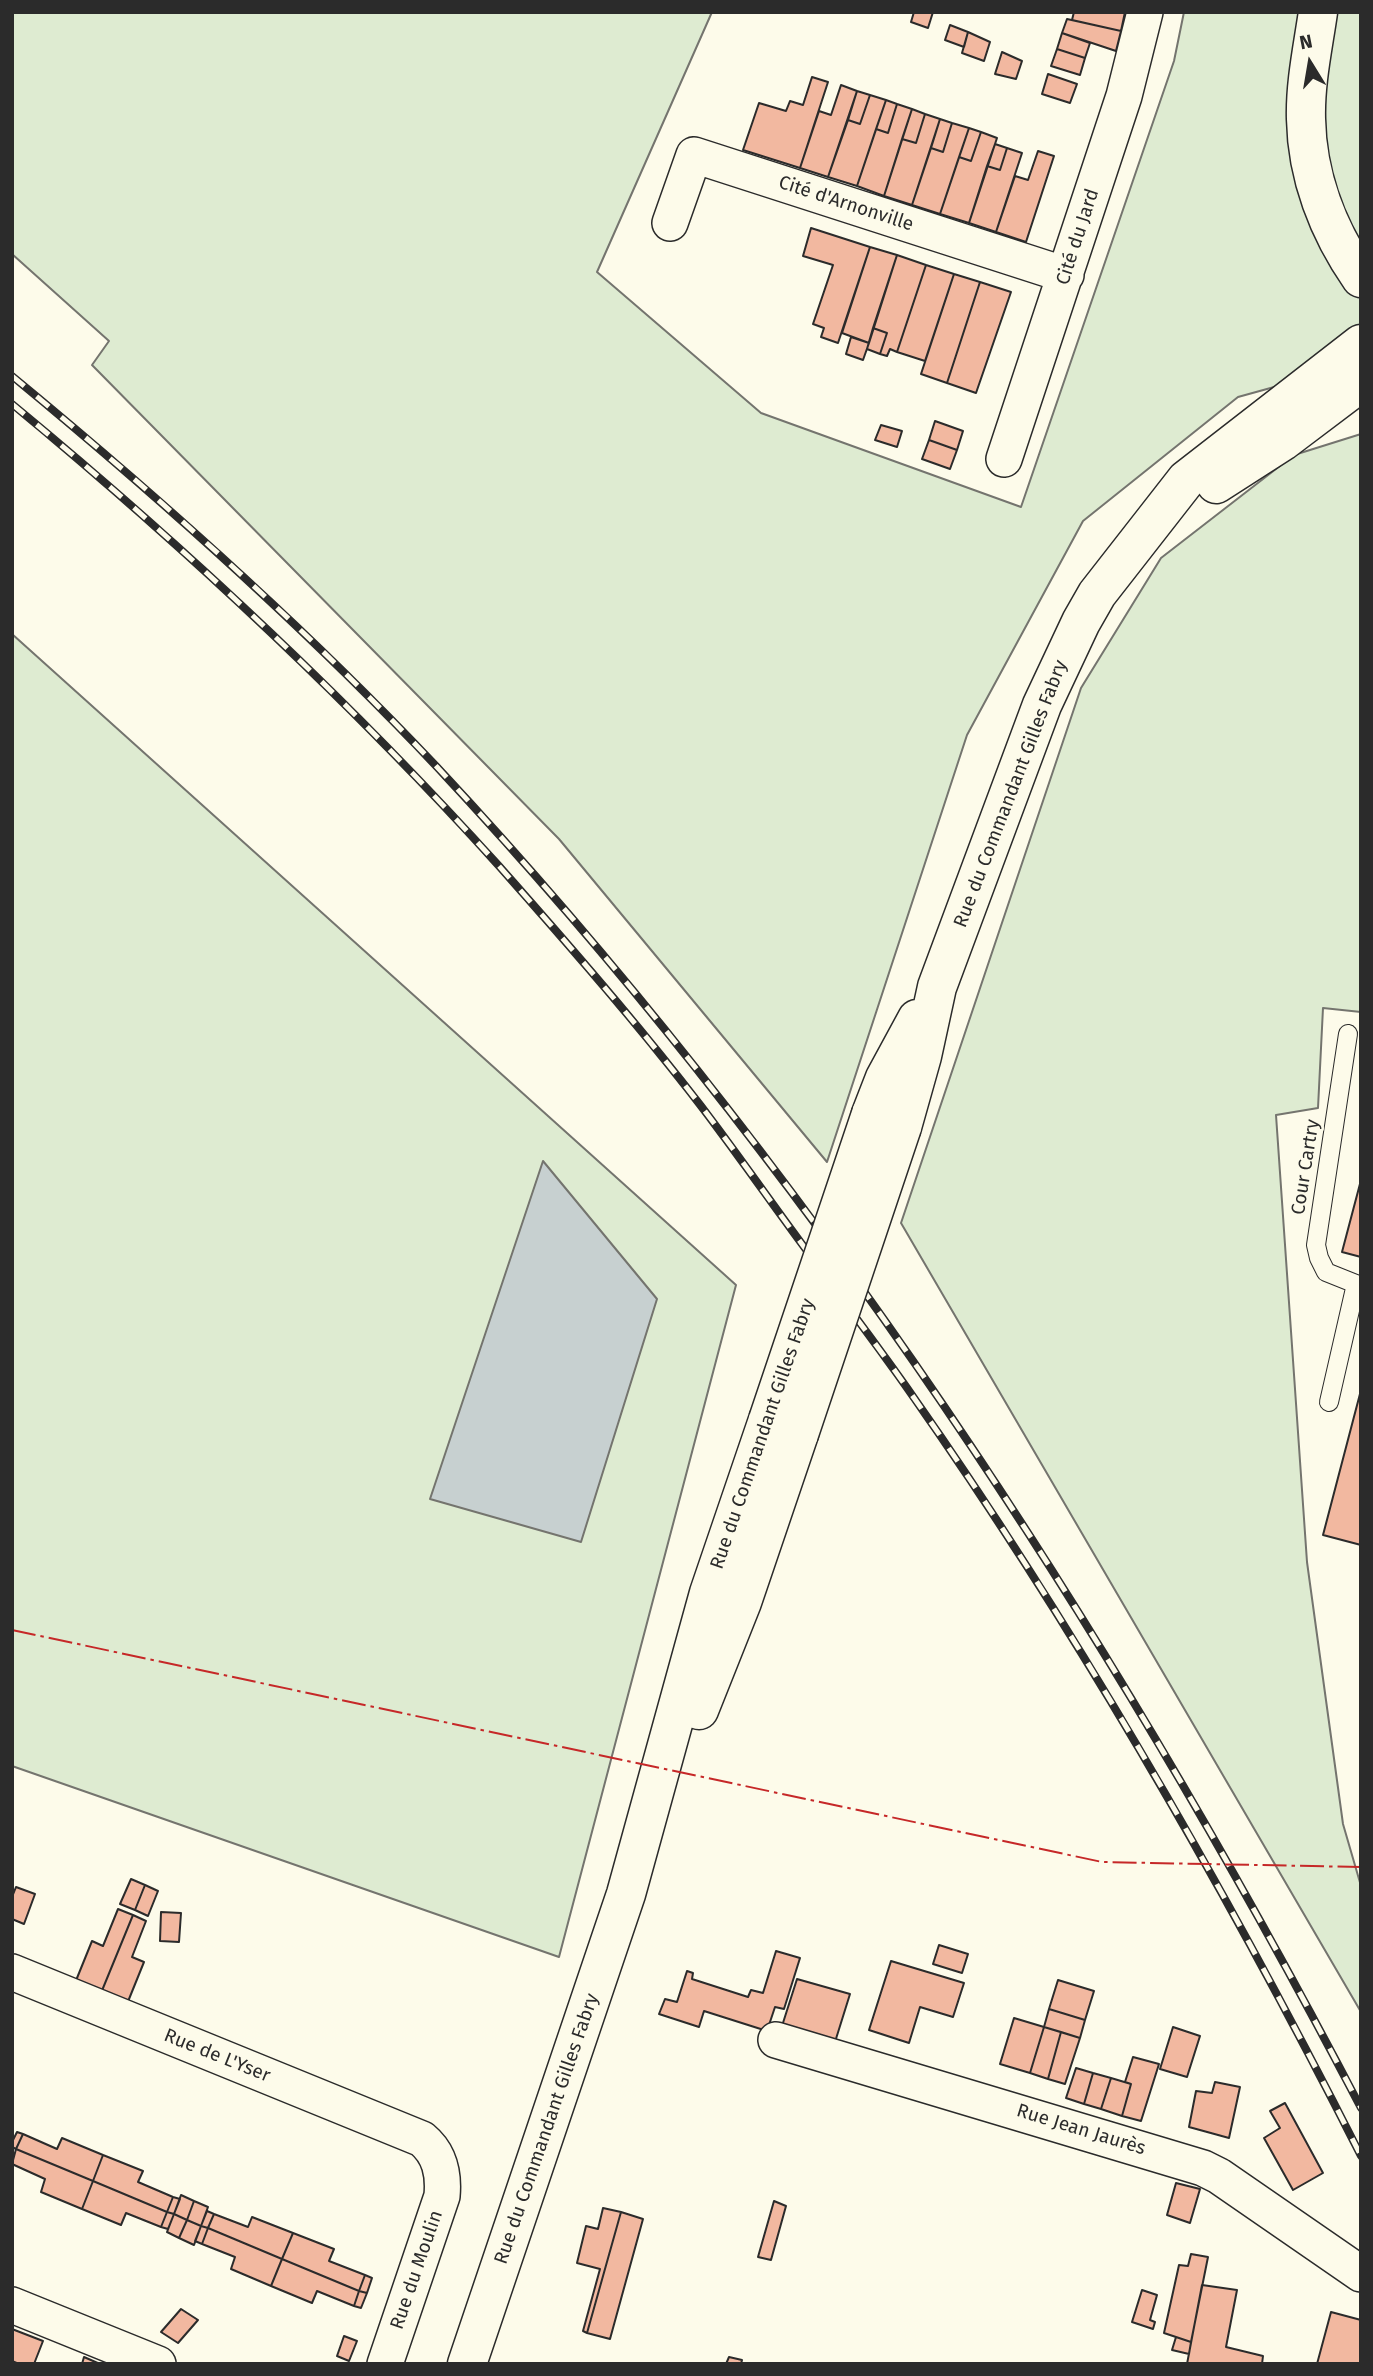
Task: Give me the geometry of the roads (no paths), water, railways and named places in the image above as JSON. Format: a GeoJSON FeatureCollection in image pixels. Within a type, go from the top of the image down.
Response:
{"type":"FeatureCollection","features":[{"type":"Feature","properties":{"kind":"street","name":"Cité du Jard"},"geometry":{"type":"LineString","coordinates":[[1004,459],[1124,96],[1145,12]]}},
{"type":"Feature","properties":{"kind":"street"},"geometry":{"type":"LineString","coordinates":[[1318,12],[1307,96],[1308,143],[1317,192],[1327,218],[1361,278]]}},
{"type":"Feature","properties":{"kind":"street","name":"Cité d'Arnonville"},"geometry":{"type":"LineString","coordinates":[[670,223],[694,155],[1066,275]]}},
{"type":"Feature","properties":{"kind":"street","name":"Rue du Commandant Gilles Fabry"},"geometry":{"type":"LineString","coordinates":[[467,2364],[626,1894],[709,1593],[784,1427],[887,1120],[897,1055],[937,987],[1042,705],[1097,594],[1171,498],[1194,473],[1361,344]]}},
{"type":"Feature","properties":{"kind":"street","name":"Rue du Commandant Gilles Fabry"},"geometry":{"type":"LineString","coordinates":[[1142,535],[1283,441],[1361,382]]}},
{"type":"Feature","properties":{"kind":"street","name":"Rue de L'Yser"},"geometry":{"type":"LineString","coordinates":[[12,1972],[422,2139]]}},
{"type":"Feature","properties":{"kind":"street","name":"Rue Jean Jaurès"},"geometry":{"type":"LineString","coordinates":[[776,2040],[1203,2168],[1219,2176],[1361,2274]]}},
{"type":"Feature","properties":{"kind":"street","name":"Rue du Moulin"},"geometry":{"type":"LineString","coordinates":[[385,2364],[442,2196],[443,2174],[437,2155],[422,2139]]}},
{"type":"Feature","properties":{"kind":"street"},"geometry":{"type":"LineString","coordinates":[[12,2305],[158,2364]]}},
{"type":"Feature","properties":{"kind":"lane","name":"Cour Cartry"},"geometry":{"type":"LineString","coordinates":[[1329,1402],[1359,1285],[1326,1272],[1316,1245],[1348,1034]]}},
{"type":"Feature","properties":{"kind":"railway"},"geometry":{"type":"LineString","coordinates":[[12,376],[230,565],[387,715],[573,919],[703,1077],[826,1239],[944,1406],[1056,1577],[1163,1751],[1264,1928],[1361,2108]]}},
{"type":"Feature","properties":{"kind":"railway"},"geometry":{"type":"LineString","coordinates":[[12,404],[203,569],[384,744],[551,925],[701,1106],[900,1378],[1035,1579],[1150,1767],[1205,1863],[1361,2156]]}}]}
